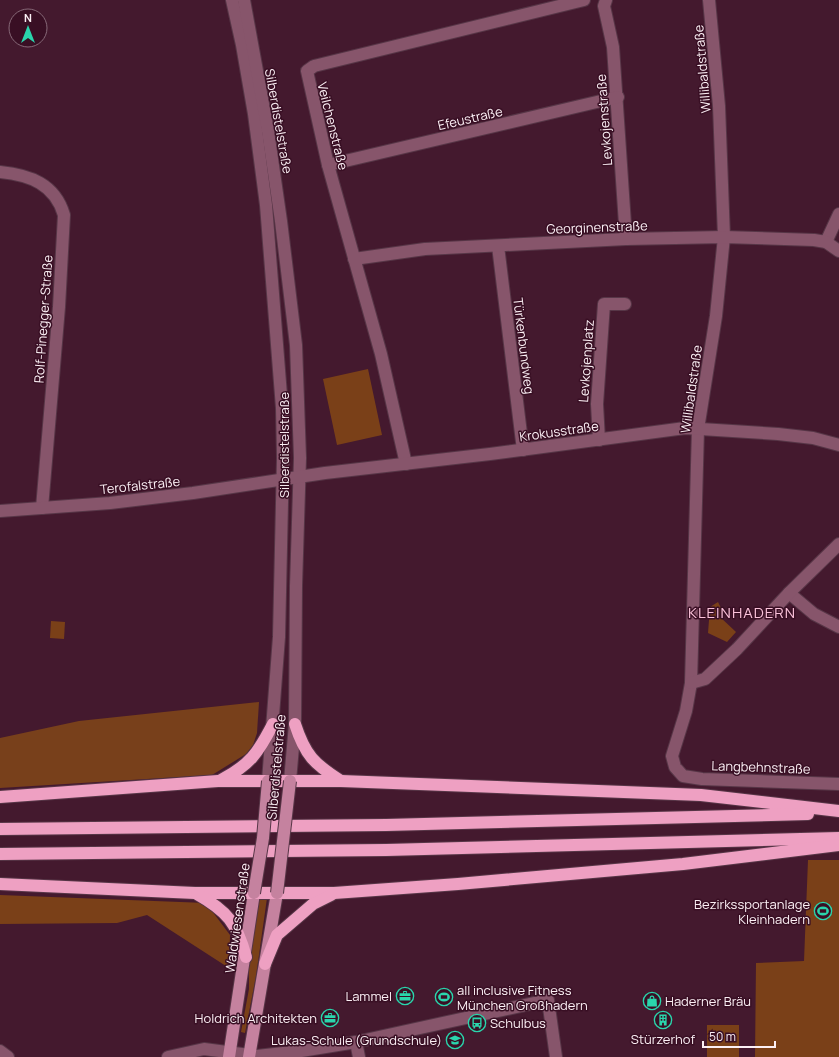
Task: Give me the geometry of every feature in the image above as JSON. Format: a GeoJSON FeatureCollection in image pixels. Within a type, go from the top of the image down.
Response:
{"type":"FeatureCollection","features":[{"type":"Feature","properties":{"kind":"highway"},"geometry":{"type":"LineString","coordinates":[[218,782],[234,773],[253,758],[273,724]]}},
{"type":"Feature","properties":{"kind":"highway"},"geometry":{"type":"LineString","coordinates":[[295,724],[301,741],[309,756],[320,767],[341,781]]}},
{"type":"Feature","properties":{"kind":"highway"},"geometry":{"type":"LineString","coordinates":[[0,797],[218,782],[341,781],[701,795],[839,812]]}},
{"type":"Feature","properties":{"kind":"highway"},"geometry":{"type":"LineString","coordinates":[[0,829],[386,825],[839,812]]}},
{"type":"Feature","properties":{"kind":"highway"},"geometry":{"type":"LineString","coordinates":[[0,854],[386,850],[839,838]]}},
{"type":"Feature","properties":{"kind":"highway"},"geometry":{"type":"LineString","coordinates":[[0,884],[196,893],[334,893],[450,885],[682,864],[839,845]]}},
{"type":"Feature","properties":{"kind":"highway"},"geometry":{"type":"LineString","coordinates":[[196,893],[217,906],[235,927],[246,957]]}},
{"type":"Feature","properties":{"kind":"highway"},"geometry":{"type":"LineString","coordinates":[[265,964],[278,935],[313,904],[334,893]]}},
{"type":"Feature","properties":{"kind":"main road","name":"Silberdistelstraße"},"geometry":{"type":"LineString","coordinates":[[277,893],[290,781]]}},
{"type":"Feature","properties":{"kind":"main road","name":"Waldwiesenstraße"},"geometry":{"type":"LineString","coordinates":[[229,1055],[246,957],[263,838],[268,782]]}},
{"type":"Feature","properties":{"kind":"main road"},"geometry":{"type":"LineString","coordinates":[[249,1056],[277,893]]}},
{"type":"Feature","properties":{"kind":"street","name":"Silberdistelstraße"},"geometry":{"type":"LineString","coordinates":[[232,0],[242,45],[254,114],[266,205],[282,408],[279,637],[268,782]]}},
{"type":"Feature","properties":{"kind":"street","name":"Silberdistelstraße"},"geometry":{"type":"LineString","coordinates":[[244,0],[268,131],[281,221],[296,345],[300,426],[295,724],[290,781]]}},
{"type":"Feature","properties":{"kind":"street","name":"Veilchenstraße"},"geometry":{"type":"LineString","coordinates":[[406,464],[381,354],[328,165],[306,71],[314,66],[584,0]]}},
{"type":"Feature","properties":{"kind":"street","name":"Levkojenstraße"},"geometry":{"type":"LineString","coordinates":[[606,0],[604,6],[613,47],[618,97],[626,239]]}},
{"type":"Feature","properties":{"kind":"street","name":"Willibaldstraße"},"geometry":{"type":"LineString","coordinates":[[683,776],[675,766],[672,756],[686,711],[691,683],[698,429],[716,316],[724,237],[719,106],[709,0]]}},
{"type":"Feature","properties":{"kind":"street","name":"Efeustraße"},"geometry":{"type":"LineString","coordinates":[[328,165],[618,97]]}},
{"type":"Feature","properties":{"kind":"street","name":"Rolf-Pinegger-Straße"},"geometry":{"type":"LineString","coordinates":[[0,172],[27,177],[45,186],[60,201],[64,215],[59,307],[42,508]]}},
{"type":"Feature","properties":{"kind":"street"},"geometry":{"type":"LineString","coordinates":[[826,242],[839,214]]}},
{"type":"Feature","properties":{"kind":"street","name":"Georginenstraße"},"geometry":{"type":"LineString","coordinates":[[354,259],[410,251],[626,239],[724,237],[814,240],[826,242],[839,251]]}},
{"type":"Feature","properties":{"kind":"street","name":"Türkenbundweg"},"geometry":{"type":"LineString","coordinates":[[498,246],[523,450]]}},
{"type":"Feature","properties":{"kind":"street","name":"Levkojenplatz"},"geometry":{"type":"LineString","coordinates":[[598,440],[597,404],[604,304],[625,304]]}},
{"type":"Feature","properties":{"kind":"street","name":"Krokusstraße"},"geometry":{"type":"LineString","coordinates":[[282,480],[685,428],[785,434],[813,438],[839,445]]}},
{"type":"Feature","properties":{"kind":"street","name":"Terofalstraße"},"geometry":{"type":"LineString","coordinates":[[0,511],[180,495],[282,480]]}},
{"type":"Feature","properties":{"kind":"street"},"geometry":{"type":"LineString","coordinates":[[691,683],[705,679],[737,649],[789,593],[839,544]]}},
{"type":"Feature","properties":{"kind":"street"},"geometry":{"type":"LineString","coordinates":[[789,593],[814,614],[839,627]]}},
{"type":"Feature","properties":{"kind":"street","name":"Langbehnstraße"},"geometry":{"type":"LineString","coordinates":[[683,776],[702,779],[839,784]]}},
{"type":"Feature","properties":{"kind":"street"},"geometry":{"type":"LineString","coordinates":[[168,1057],[204,1049],[229,1055],[249,1056],[301,1051],[356,1042],[548,1000],[556,1057]]}},
{"type":"Feature","properties":{"kind":"street"},"geometry":{"type":"LineString","coordinates":[[356,1042],[359,1057]]}},
{"type":"Feature","properties":{"kind":"street"},"geometry":{"type":"LineString","coordinates":[[0,1051],[8,1057]]}},
{"type":"Feature","properties":{"kind":"shaded area"},"geometry":{"type":"Polygon","coordinates":[[[368,369],[382,435],[337,445],[323,379],[368,369]]]}},
{"type":"Feature","properties":{"kind":"shaded area"},"geometry":{"type":"Polygon","coordinates":[[[718,602],[723,612],[719,616],[736,632],[727,642],[708,633],[710,607],[718,602]]]}},
{"type":"Feature","properties":{"kind":"shaded area"},"geometry":{"type":"Polygon","coordinates":[[[51,621],[65,622],[64,639],[50,638],[51,621]]]}},
{"type":"Feature","properties":{"kind":"shaded area"},"geometry":{"type":"Polygon","coordinates":[[[259,702],[257,733],[253,745],[246,754],[212,775],[0,788],[0,738],[79,721],[259,702]]]}},
{"type":"Feature","properties":{"kind":"shaded area","name":"Bezirkssportanlage Kleinhadern"},"geometry":{"type":"Polygon","coordinates":[[[808,860],[839,860],[839,1057],[755,1057],[756,963],[804,961],[808,860]]]}},
{"type":"Feature","properties":{"kind":"shaded area"},"geometry":{"type":"Polygon","coordinates":[[[0,895],[206,903],[230,935],[229,968],[147,915],[117,923],[0,924],[0,895]]]}},
{"type":"Feature","properties":{"kind":"shaded area"},"geometry":{"type":"Polygon","coordinates":[[[258,898],[267,898],[256,976],[245,1033],[241,1032],[249,989],[249,964],[258,898]]]}},
{"type":"Feature","properties":{"kind":"shaded area"},"geometry":{"type":"Polygon","coordinates":[[[707,1025],[739,1025],[739,1057],[707,1057],[707,1025]]]}},
{"type":"Feature","properties":{"kind":"place","name":"Bezirkssportanlage Kleinhadern"},"geometry":{"type":"Point","coordinates":[823,911]}},
{"type":"Feature","properties":{"kind":"place","name":"Lammel"},"geometry":{"type":"Point","coordinates":[405,996]}},
{"type":"Feature","properties":{"kind":"place","name":"all inclusive Fitness München Großhadern"},"geometry":{"type":"Point","coordinates":[444,997]}},
{"type":"Feature","properties":{"kind":"place","name":"Haderner Bräu"},"geometry":{"type":"Point","coordinates":[652,1001]}},
{"type":"Feature","properties":{"kind":"place","name":"Holdrich Architekten"},"geometry":{"type":"Point","coordinates":[330,1018]}},
{"type":"Feature","properties":{"kind":"place","name":"Stürzerhof"},"geometry":{"type":"Point","coordinates":[663,1020]}},
{"type":"Feature","properties":{"kind":"place","name":"Schulbus"},"geometry":{"type":"Point","coordinates":[477,1023]}},
{"type":"Feature","properties":{"kind":"place","name":"Lukas-Schule (Grundschule)"},"geometry":{"type":"Point","coordinates":[455,1040]}},
{"type":"Feature","properties":{"kind":"district","name":"KLEINHADERN"},"geometry":{"type":"Point","coordinates":[742,613]}}]}
